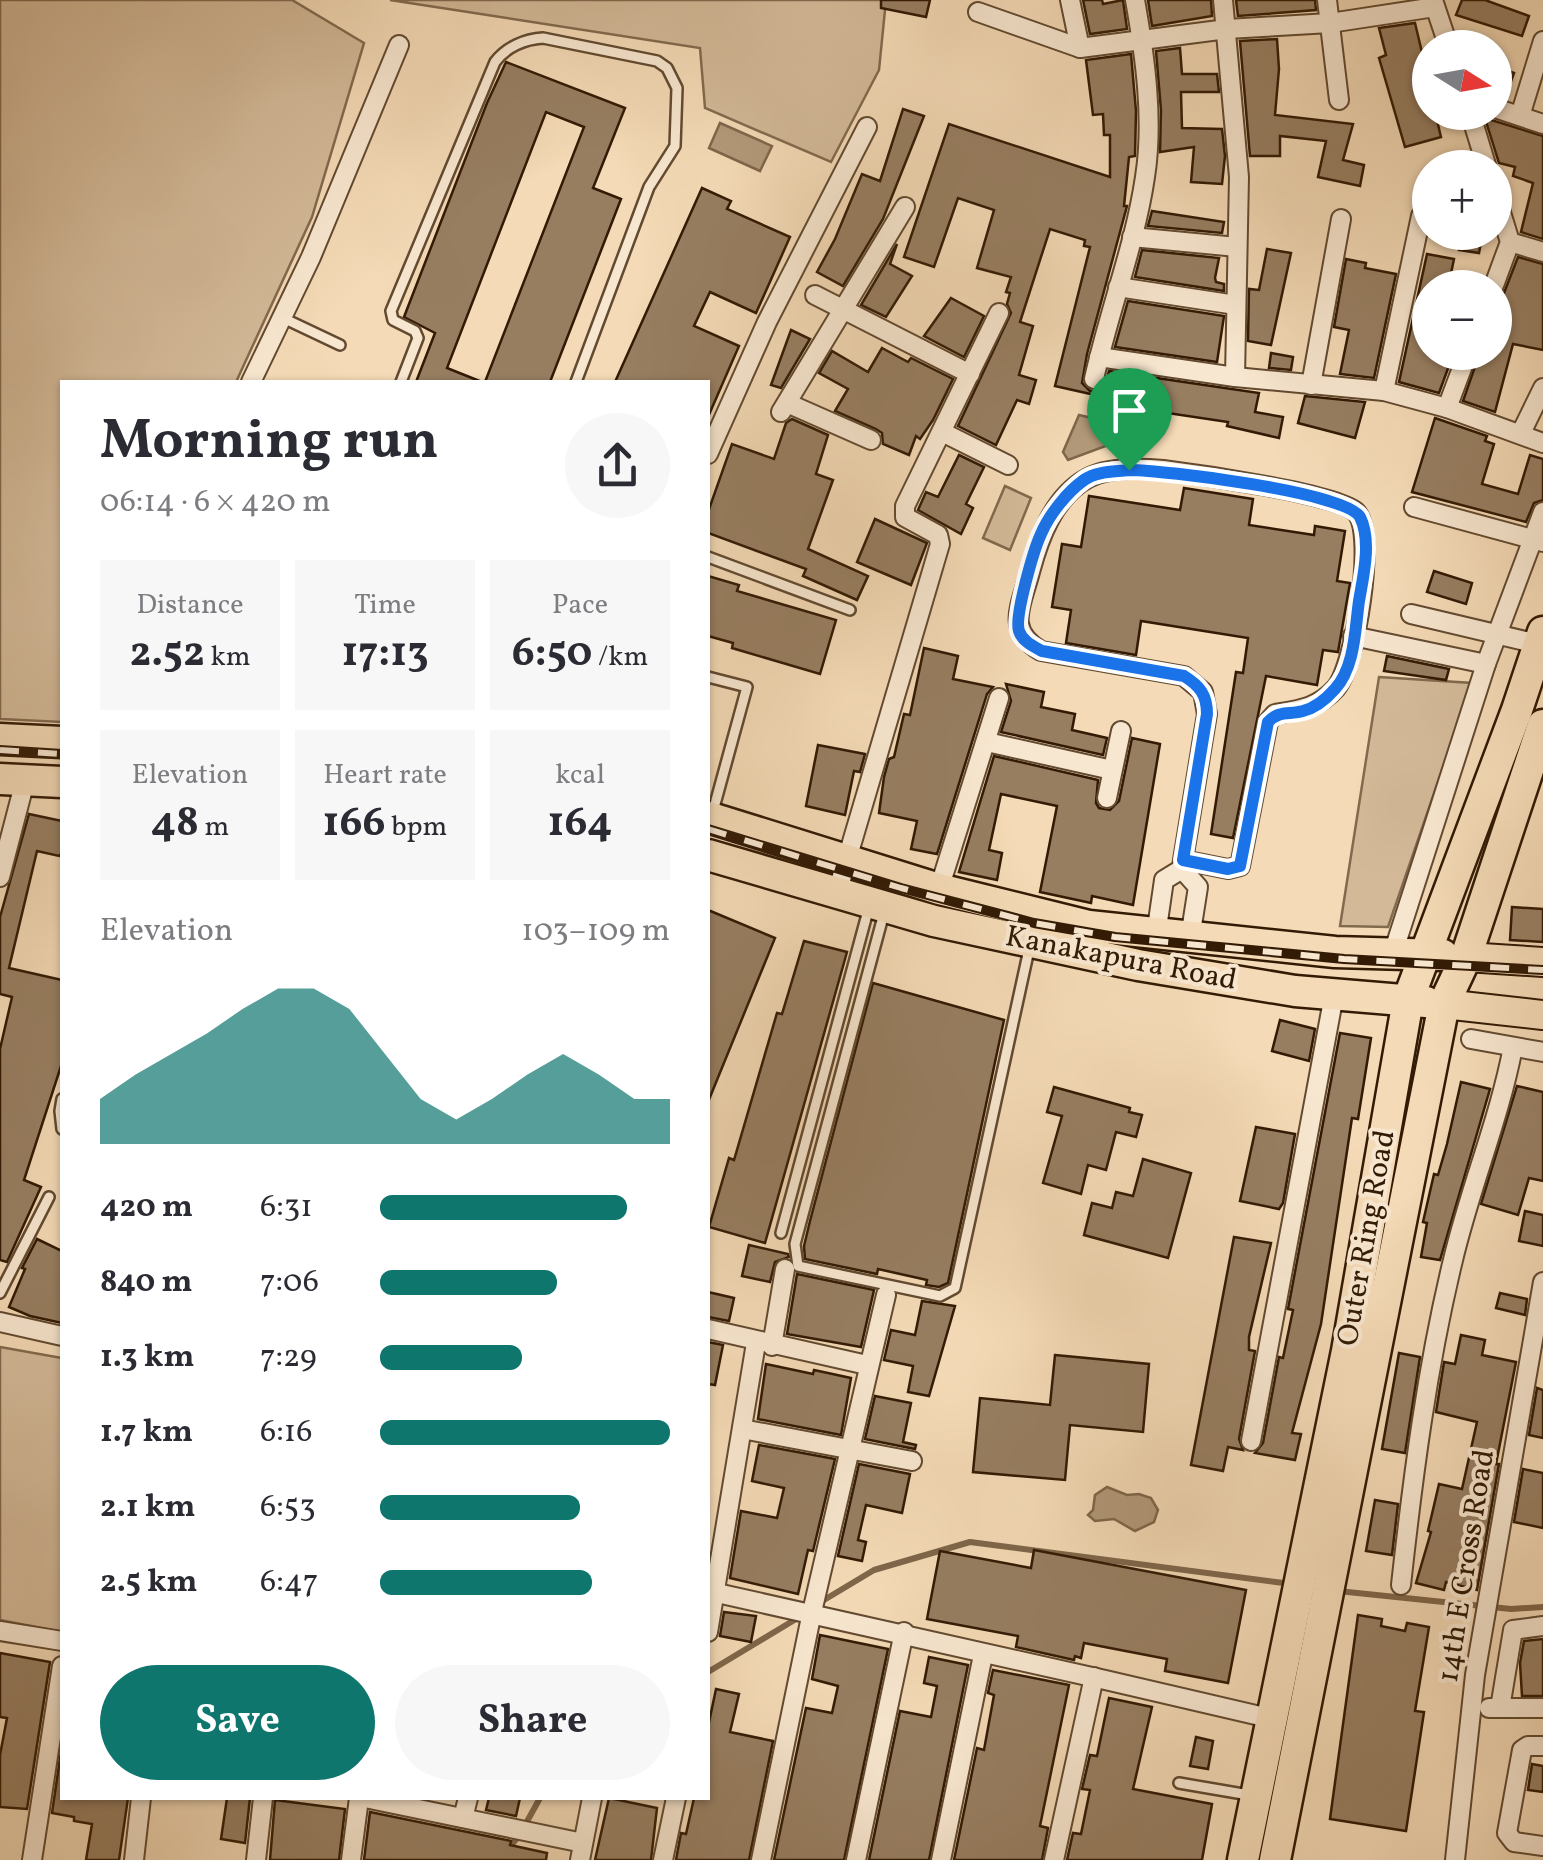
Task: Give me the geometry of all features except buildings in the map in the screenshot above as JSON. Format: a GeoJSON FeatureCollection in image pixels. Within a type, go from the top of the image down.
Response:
{"type":"FeatureCollection","features":[{"type":"Feature","properties":{"kind":"highway","name":"Outer Ring Road"},"geometry":{"type":"LineString","coordinates":[[1275,1860],[1348,1351],[1408,1000],[1541,638]]}},
{"type":"Feature","properties":{"kind":"highway","name":"Outer Ring Road"},"geometry":{"type":"LineString","coordinates":[[1243,1860],[1273,1719],[1314,1587],[1444,1004],[1466,957],[1543,725]]}},
{"type":"Feature","properties":{"kind":"highway"},"geometry":{"type":"LineString","coordinates":[[0,740],[60,742]]}},
{"type":"Feature","properties":{"kind":"highway"},"geometry":{"type":"LineString","coordinates":[[12,780],[60,782]]}},
{"type":"Feature","properties":{"kind":"highway","name":"Kanakapura Road"},"geometry":{"type":"LineString","coordinates":[[710,818],[939,890],[1089,926],[1335,952],[1466,957]]}},
{"type":"Feature","properties":{"kind":"highway","name":"Kanakapura Road"},"geometry":{"type":"LineString","coordinates":[[710,856],[877,906],[1138,966],[1334,995],[1444,1004]]}},
{"type":"Feature","properties":{"kind":"main road","name":"Kanakapura Road"},"geometry":{"type":"LineString","coordinates":[[1466,957],[1543,962]]}},
{"type":"Feature","properties":{"kind":"main road","name":"Kanakapura Road"},"geometry":{"type":"LineString","coordinates":[[1444,1004],[1543,1015]]}},
{"type":"Feature","properties":{"kind":"street"},"geometry":{"type":"LineString","coordinates":[[1070,0],[1080,48]]}},
{"type":"Feature","properties":{"kind":"street"},"geometry":{"type":"LineString","coordinates":[[1094,379],[1146,175],[1142,42],[1135,0]]}},
{"type":"Feature","properties":{"kind":"street"},"geometry":{"type":"LineString","coordinates":[[1223,0],[1239,176],[1234,377]]}},
{"type":"Feature","properties":{"kind":"street"},"geometry":{"type":"LineString","coordinates":[[1327,0],[1339,100]]}},
{"type":"Feature","properties":{"kind":"street"},"geometry":{"type":"LineString","coordinates":[[989,9],[1080,48],[1227,29],[1330,23],[1434,4],[1442,30]]}},
{"type":"Feature","properties":{"kind":"street"},"geometry":{"type":"LineString","coordinates":[[1520,116],[1543,41]]}},
{"type":"Feature","properties":{"kind":"street"},"geometry":{"type":"LineString","coordinates":[[252,380],[283,318],[399,45]]}},
{"type":"Feature","properties":{"kind":"street"},"geometry":{"type":"LineString","coordinates":[[1512,113],[1543,124]]}},
{"type":"Feature","properties":{"kind":"street"},"geometry":{"type":"LineString","coordinates":[[710,449],[766,322],[867,127]]}},
{"type":"Feature","properties":{"kind":"street"},"geometry":{"type":"LineString","coordinates":[[871,440],[784,407],[905,206]]}},
{"type":"Feature","properties":{"kind":"street"},"geometry":{"type":"LineString","coordinates":[[1311,386],[1341,219]]}},
{"type":"Feature","properties":{"kind":"street"},"geometry":{"type":"LineString","coordinates":[[1132,237],[1237,248]]}},
{"type":"Feature","properties":{"kind":"street"},"geometry":{"type":"LineString","coordinates":[[1512,243],[1543,252]]}},
{"type":"Feature","properties":{"kind":"street"},"geometry":{"type":"LineString","coordinates":[[1384,391],[1413,250]]}},
{"type":"Feature","properties":{"kind":"street"},"geometry":{"type":"LineString","coordinates":[[1118,287],[1236,306]]}},
{"type":"Feature","properties":{"kind":"street"},"geometry":{"type":"LineString","coordinates":[[815,295],[970,374]]}},
{"type":"Feature","properties":{"kind":"street"},"geometry":{"type":"LineString","coordinates":[[837,892],[940,544],[938,535],[909,520],[904,512],[999,313]]}},
{"type":"Feature","properties":{"kind":"street"},"geometry":{"type":"LineString","coordinates":[[1099,357],[1234,377],[1384,391],[1447,408],[1543,443]]}},
{"type":"Feature","properties":{"kind":"street"},"geometry":{"type":"LineString","coordinates":[[1447,408],[1461,370]]}},
{"type":"Feature","properties":{"kind":"street"},"geometry":{"type":"LineString","coordinates":[[1521,433],[1543,388]]}},
{"type":"Feature","properties":{"kind":"street"},"geometry":{"type":"LineString","coordinates":[[942,432],[1008,465]]}},
{"type":"Feature","properties":{"kind":"street"},"geometry":{"type":"LineString","coordinates":[[1156,935],[1164,880],[1183,865],[1207,714],[1203,692],[1184,676],[1042,651],[1027,643],[1018,631],[1019,613],[1040,535],[1085,480],[1100,473],[1161,470],[1200,476],[1317,497],[1352,508],[1361,519],[1365,542],[1346,674],[1334,690],[1304,711],[1275,714],[1268,722],[1240,866],[1228,869],[1183,865]]}},
{"type":"Feature","properties":{"kind":"street"},"geometry":{"type":"LineString","coordinates":[[1414,507],[1538,541]]}},
{"type":"Feature","properties":{"kind":"street"},"geometry":{"type":"LineString","coordinates":[[1393,954],[1486,664],[1538,541],[1543,512]]}},
{"type":"Feature","properties":{"kind":"street"},"geometry":{"type":"LineString","coordinates":[[1411,614],[1497,634],[1541,638]]}},
{"type":"Feature","properties":{"kind":"street"},"geometry":{"type":"LineString","coordinates":[[1354,636],[1486,664]]}},
{"type":"Feature","properties":{"kind":"street"},"geometry":{"type":"LineString","coordinates":[[939,890],[999,698]]}},
{"type":"Feature","properties":{"kind":"street"},"geometry":{"type":"LineString","coordinates":[[1107,798],[1120,731]]}},
{"type":"Feature","properties":{"kind":"street"},"geometry":{"type":"LineString","coordinates":[[988,742],[1112,770]]}},
{"type":"Feature","properties":{"kind":"street"},"geometry":{"type":"LineString","coordinates":[[0,877],[12,780]]}},
{"type":"Feature","properties":{"kind":"street"},"geometry":{"type":"LineString","coordinates":[[1183,865],[1198,887],[1190,938]]}},
{"type":"Feature","properties":{"kind":"street"},"geometry":{"type":"LineString","coordinates":[[1251,1441],[1334,995]]}},
{"type":"Feature","properties":{"kind":"street"},"geometry":{"type":"LineString","coordinates":[[1471,1039],[1543,1052]]}},
{"type":"Feature","properties":{"kind":"street"},"geometry":{"type":"LineString","coordinates":[[1401,1585],[1414,1470],[1437,1333],[1453,1258],[1513,1047]]}},
{"type":"Feature","properties":{"kind":"street"},"geometry":{"type":"LineString","coordinates":[[785,1268],[742,1429],[712,1592],[904,1632],[984,1655],[1273,1719]]}},
{"type":"Feature","properties":{"kind":"street","name":"14th E Cross Road"},"geometry":{"type":"LineString","coordinates":[[1455,1860],[1475,1675],[1538,1332],[1543,1282]]}},
{"type":"Feature","properties":{"kind":"street"},"geometry":{"type":"LineString","coordinates":[[760,1860],[811,1612],[886,1295]]}},
{"type":"Feature","properties":{"kind":"street"},"geometry":{"type":"LineString","coordinates":[[0,1322],[60,1336]]}},
{"type":"Feature","properties":{"kind":"street"},"geometry":{"type":"LineString","coordinates":[[710,1330],[868,1365]]}},
{"type":"Feature","properties":{"kind":"street"},"geometry":{"type":"LineString","coordinates":[[742,1429],[912,1461]]}},
{"type":"Feature","properties":{"kind":"street"},"geometry":{"type":"LineString","coordinates":[[1500,1708],[1513,1630],[1543,1626]]}},
{"type":"Feature","properties":{"kind":"street"},"geometry":{"type":"LineString","coordinates":[[0,1630],[60,1641]]}},
{"type":"Feature","properties":{"kind":"street"},"geometry":{"type":"LineString","coordinates":[[856,1860],[904,1632]]}},
{"type":"Feature","properties":{"kind":"street"},"geometry":{"type":"LineString","coordinates":[[941,1860],[984,1655]]}},
{"type":"Feature","properties":{"kind":"street"},"geometry":{"type":"LineString","coordinates":[[1475,1675],[1505,1674]]}},
{"type":"Feature","properties":{"kind":"street"},"geometry":{"type":"LineString","coordinates":[[1054,1860],[1094,1677]]}},
{"type":"Feature","properties":{"kind":"street"},"geometry":{"type":"LineString","coordinates":[[32,1860],[60,1679]]}},
{"type":"Feature","properties":{"kind":"street"},"geometry":{"type":"LineString","coordinates":[[1471,1708],[1543,1708]]}},
{"type":"Feature","properties":{"kind":"street"},"geometry":{"type":"LineString","coordinates":[[1543,1746],[1522,1750],[1507,1833],[1514,1842],[1543,1846]]}},
{"type":"Feature","properties":{"kind":"street"},"geometry":{"type":"LineString","coordinates":[[134,1860],[141,1800]]}},
{"type":"Feature","properties":{"kind":"street"},"geometry":{"type":"LineString","coordinates":[[256,1860],[263,1800]]}},
{"type":"Feature","properties":{"kind":"street"},"geometry":{"type":"LineString","coordinates":[[351,1860],[362,1800]]}},
{"type":"Feature","properties":{"kind":"street"},"geometry":{"type":"LineString","coordinates":[[372,1800],[470,1819],[577,1848],[591,1800]]}},
{"type":"Feature","properties":{"kind":"street"},"geometry":{"type":"LineString","coordinates":[[468,1800],[470,1819]]}},
{"type":"Feature","properties":{"kind":"street"},"geometry":{"type":"LineString","coordinates":[[662,1860],[676,1800]]}},
{"type":"Feature","properties":{"kind":"lane"},"geometry":{"type":"LineString","coordinates":[[402,380],[418,338],[414,331],[394,320],[391,311],[496,62],[503,53],[528,40],[543,38],[656,61],[667,68],[677,88],[675,146],[650,187],[577,380]]}},
{"type":"Feature","properties":{"kind":"lane"},"geometry":{"type":"LineString","coordinates":[[283,318],[340,344]]}},
{"type":"Feature","properties":{"kind":"lane"},"geometry":{"type":"LineString","coordinates":[[710,558],[850,610]]}},
{"type":"Feature","properties":{"kind":"lane"},"geometry":{"type":"LineString","coordinates":[[710,678],[746,688],[710,814]]}},
{"type":"Feature","properties":{"kind":"lane"},"geometry":{"type":"LineString","coordinates":[[877,906],[795,1244],[798,1266],[818,1272],[940,1296],[955,1288],[1031,942]]}},
{"type":"Feature","properties":{"kind":"lane"},"geometry":{"type":"LineString","coordinates":[[781,1233],[877,906]]}},
{"type":"Feature","properties":{"kind":"lane"},"geometry":{"type":"LineString","coordinates":[[0,1293],[49,1197]]}},
{"type":"Feature","properties":{"kind":"lane"},"geometry":{"type":"LineString","coordinates":[[1180,1783],[1256,1796]]}},
{"type":"Feature","properties":{"kind":"shaded area"},"geometry":{"type":"Polygon","coordinates":[[[0,0],[292,0],[364,43],[312,217],[237,380],[60,380],[60,722],[0,719],[0,0]]]}},
{"type":"Feature","properties":{"kind":"shaded area"},"geometry":{"type":"Polygon","coordinates":[[[390,0],[886,0],[879,70],[831,162],[705,108],[700,48],[390,0]]]}},
{"type":"Feature","properties":{"kind":"shaded area"},"geometry":{"type":"Polygon","coordinates":[[[720,123],[772,146],[760,171],[709,148],[720,123]]]}},
{"type":"Feature","properties":{"kind":"shaded area"},"geometry":{"type":"Polygon","coordinates":[[[1079,415],[1136,428],[1138,434],[1068,460],[1063,452],[1079,415]]]}},
{"type":"Feature","properties":{"kind":"shaded area"},"geometry":{"type":"Polygon","coordinates":[[[1005,486],[1031,498],[1010,550],[983,538],[1005,486]]]}},
{"type":"Feature","properties":{"kind":"shaded area"},"geometry":{"type":"Polygon","coordinates":[[[1379,677],[1472,683],[1388,927],[1340,926],[1379,677]]]}},
{"type":"Feature","properties":{"kind":"shaded area"},"geometry":{"type":"Polygon","coordinates":[[[0,1347],[60,1358],[60,1632],[0,1620],[0,1347]]]}},
{"type":"Feature","properties":{"kind":"shaded area"},"geometry":{"type":"Polygon","coordinates":[[[1107,1487],[1151,1498],[1158,1510],[1154,1522],[1135,1531],[1114,1519],[1095,1521],[1088,1515],[1093,1510],[1095,1495],[1107,1487]]]}},
{"type":"Feature","properties":{"kind":"waterway"},"geometry":{"type":"LineString","coordinates":[[819,1603],[874,1570],[970,1542],[1291,1584]]}},
{"type":"Feature","properties":{"kind":"waterway"},"geometry":{"type":"LineString","coordinates":[[1338,1591],[1511,1609],[1543,1607]]}},
{"type":"Feature","properties":{"kind":"waterway"},"geometry":{"type":"LineString","coordinates":[[710,1671],[801,1616]]}},
{"type":"Feature","properties":{"kind":"waterway"},"geometry":{"type":"LineString","coordinates":[[498,1860],[519,1836],[539,1800]]}},
{"type":"Feature","properties":{"kind":"railway"},"geometry":{"type":"LineString","coordinates":[[0,750],[60,754]]}},
{"type":"Feature","properties":{"kind":"railway"},"geometry":{"type":"LineString","coordinates":[[710,830],[901,888],[1034,923],[1115,937],[1344,959],[1543,970]]}},
{"type":"Feature","properties":{"kind":"route"},"geometry":{"type":"LineString","coordinates":[[1129,470],[1161,470],[1317,497],[1352,508],[1361,519],[1364,566],[1346,674],[1318,704],[1304,711],[1275,714],[1268,722],[1240,866],[1228,869],[1183,860],[1207,714],[1207,703],[1196,683],[1184,676],[1042,651],[1027,643],[1018,631],[1019,613],[1040,535],[1051,518],[1085,480],[1100,473],[1129,470]]}}]}
